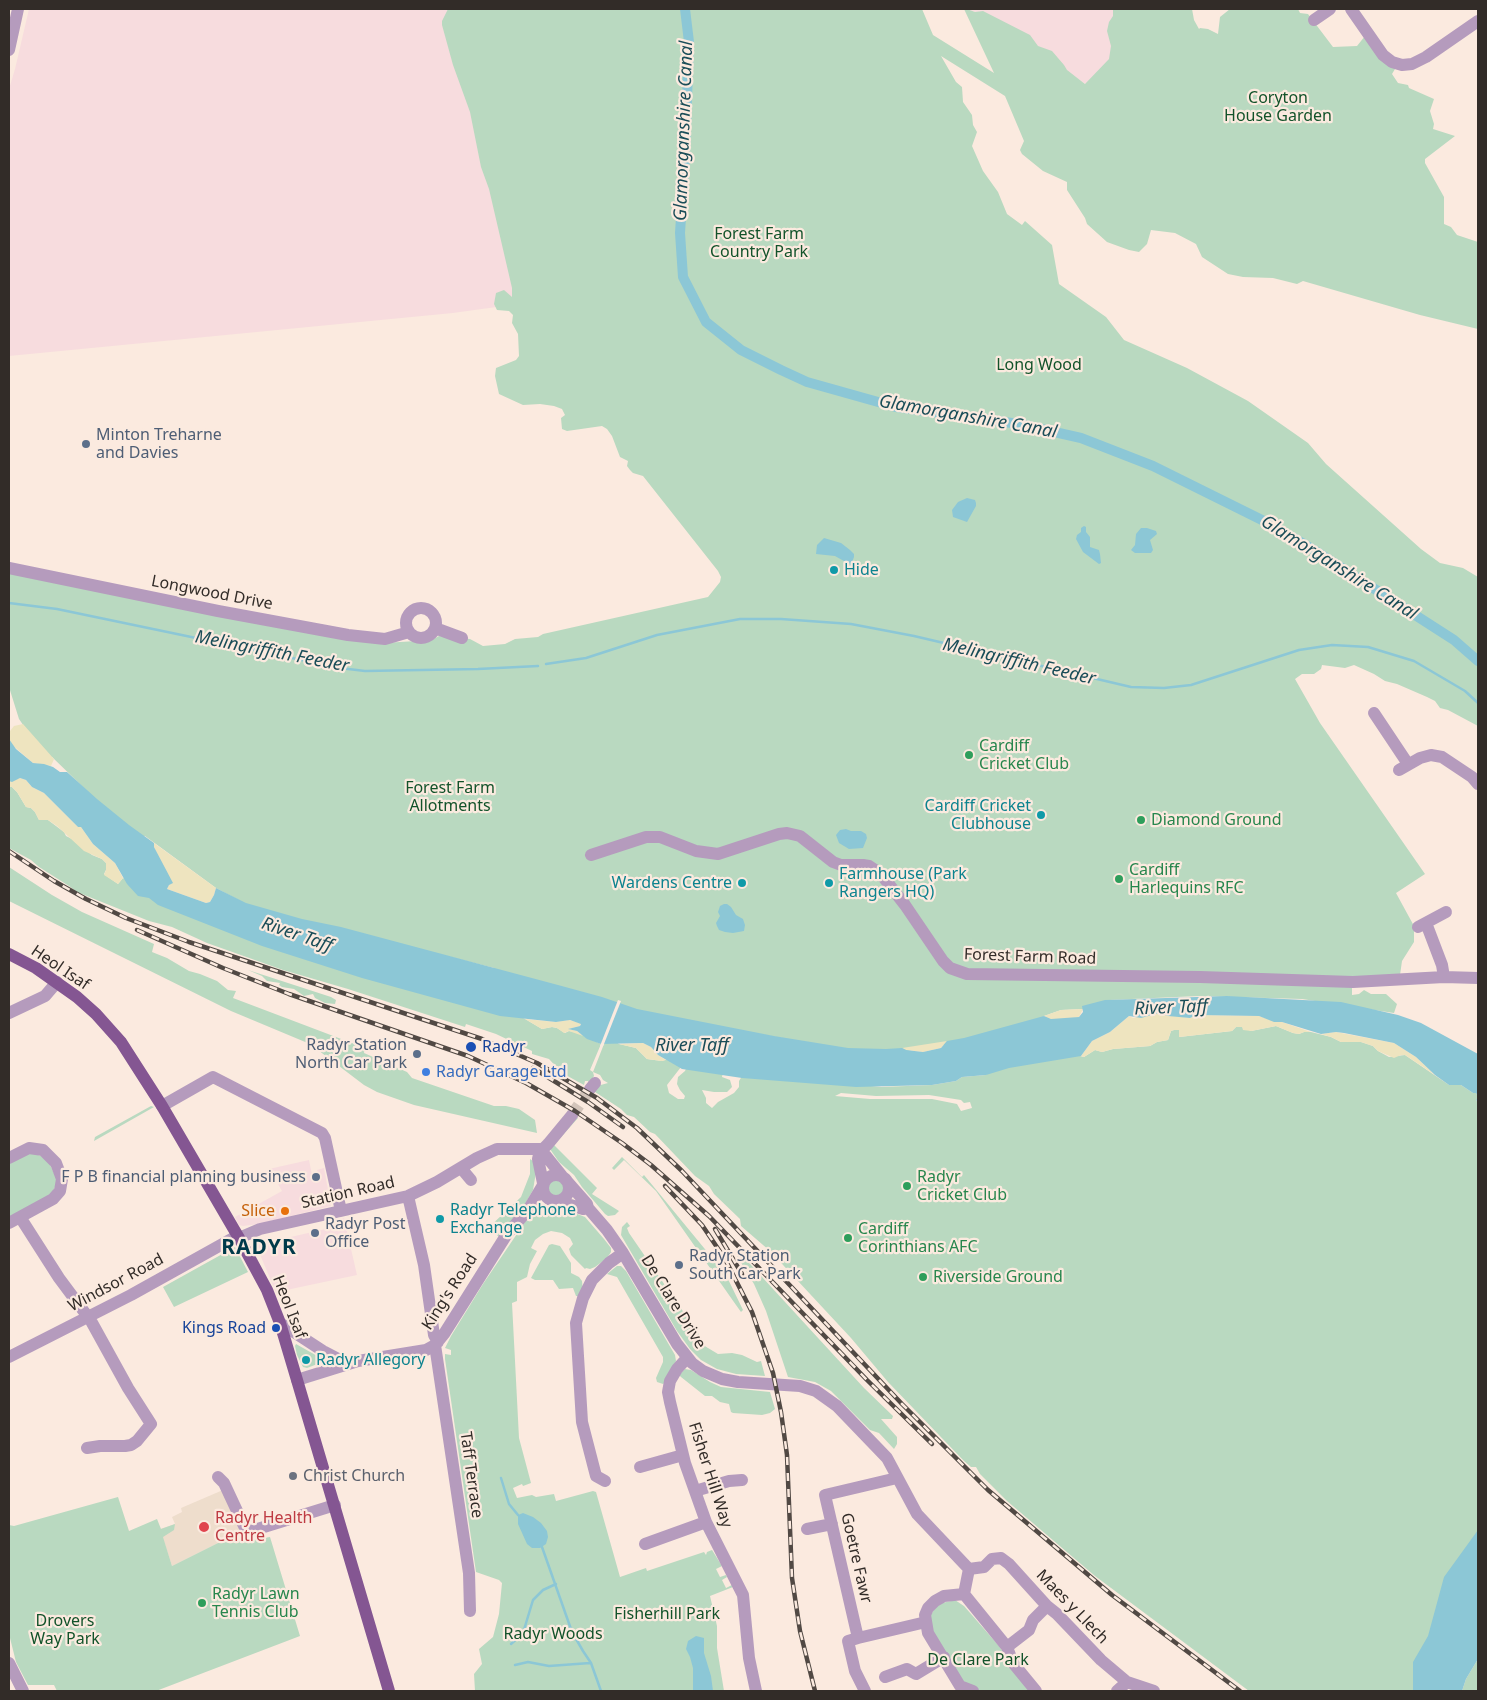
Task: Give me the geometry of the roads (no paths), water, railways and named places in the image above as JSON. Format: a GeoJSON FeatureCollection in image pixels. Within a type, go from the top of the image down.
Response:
{"type":"FeatureCollection","features":[{"type":"Feature","properties":{"kind":"main road","name":"Heol Isaf"},"geometry":{"type":"LineString","coordinates":[[9,954],[36,968],[84,1003],[112,1032],[129,1054],[162,1106],[267,1290],[280,1323],[389,1691]]}},
{"type":"Feature","properties":{"kind":"street"},"geometry":{"type":"LineString","coordinates":[[9,50],[18,9]]}},
{"type":"Feature","properties":{"kind":"street"},"geometry":{"type":"LineString","coordinates":[[1314,20],[1330,9]]}},
{"type":"Feature","properties":{"kind":"street"},"geometry":{"type":"LineString","coordinates":[[1351,9],[1383,55],[1392,62],[1402,65],[1412,64],[1426,57],[1478,21]]}},
{"type":"Feature","properties":{"kind":"street","name":"Longwood Drive"},"geometry":{"type":"LineString","coordinates":[[9,568],[275,622],[364,638],[385,639],[409,632],[413,636],[423,638],[434,633],[435,628]]}},
{"type":"Feature","properties":{"kind":"street"},"geometry":{"type":"LineString","coordinates":[[409,632],[407,627],[408,617],[414,610],[425,608],[434,614],[437,623],[435,628],[462,638]]}},
{"type":"Feature","properties":{"kind":"street"},"geometry":{"type":"LineString","coordinates":[[1374,713],[1404,767],[1420,758],[1431,755],[1442,757],[1472,777],[1478,784]]}},
{"type":"Feature","properties":{"kind":"street","name":"Forest Farm Road"},"geometry":{"type":"LineString","coordinates":[[591,855],[646,837],[660,837],[696,851],[718,854],[779,834],[787,833],[800,836],[833,862],[869,866],[881,874],[905,905],[943,961],[950,968],[967,974],[1200,977],[1353,982],[1444,977],[1478,978]]}},
{"type":"Feature","properties":{"kind":"street"},"geometry":{"type":"LineString","coordinates":[[1444,977],[1442,965],[1422,925],[1446,912]]}},
{"type":"Feature","properties":{"kind":"street"},"geometry":{"type":"LineString","coordinates":[[9,1013],[45,996],[57,982]]}},
{"type":"Feature","properties":{"kind":"street"},"geometry":{"type":"LineString","coordinates":[[162,1106],[213,1076],[322,1133],[325,1138],[341,1211]]}},
{"type":"Feature","properties":{"kind":"street"},"geometry":{"type":"LineString","coordinates":[[572,1115],[540,1151],[538,1159],[545,1195],[548,1198],[583,1209],[588,1208]]}},
{"type":"Feature","properties":{"kind":"street"},"geometry":{"type":"LineString","coordinates":[[9,1158],[23,1150],[39,1148],[53,1158],[61,1174],[62,1184],[57,1195],[14,1220],[88,1317],[128,1388],[151,1424],[137,1441],[131,1444],[87,1448]]}},
{"type":"Feature","properties":{"kind":"street","name":"Station Road"},"geometry":{"type":"LineString","coordinates":[[238,1237],[260,1229],[408,1196],[497,1148],[540,1151]]}},
{"type":"Feature","properties":{"kind":"street"},"geometry":{"type":"LineString","coordinates":[[528,1210],[565,1198],[569,1191],[568,1182],[540,1151]]}},
{"type":"Feature","properties":{"kind":"street"},"geometry":{"type":"LineString","coordinates":[[460,1168],[471,1180]]}},
{"type":"Feature","properties":{"kind":"street"},"geometry":{"type":"LineString","coordinates":[[543,1184],[550,1176],[564,1177]]}},
{"type":"Feature","properties":{"kind":"street","name":"De Clare Drive"},"geometry":{"type":"LineString","coordinates":[[564,1177],[587,1204],[588,1208],[623,1253],[687,1358],[696,1366],[722,1379],[738,1382],[800,1386],[816,1392],[837,1406],[890,1462],[917,1514],[969,1569]]}},
{"type":"Feature","properties":{"kind":"street","name":"King's Road"},"geometry":{"type":"LineString","coordinates":[[297,1380],[366,1358],[426,1350],[437,1344],[507,1234],[528,1210],[543,1184]]}},
{"type":"Feature","properties":{"kind":"street","name":"Taff Terrace"},"geometry":{"type":"LineString","coordinates":[[408,1196],[424,1264],[434,1335],[437,1344],[469,1573],[470,1611]]}},
{"type":"Feature","properties":{"kind":"street","name":"Windsor Road"},"geometry":{"type":"LineString","coordinates":[[9,1357],[131,1295],[238,1237]]}},
{"type":"Feature","properties":{"kind":"street"},"geometry":{"type":"LineString","coordinates":[[604,1481],[596,1476],[582,1422],[576,1323],[580,1306],[592,1280],[609,1263],[623,1253]]}},
{"type":"Feature","properties":{"kind":"street"},"geometry":{"type":"LineString","coordinates":[[280,1323],[348,1364]]}},
{"type":"Feature","properties":{"kind":"street","name":"Fisher Hill Way"},"geometry":{"type":"LineString","coordinates":[[687,1358],[672,1375],[668,1387],[670,1402],[683,1455],[706,1522],[743,1595],[749,1658],[756,1691]]}},
{"type":"Feature","properties":{"kind":"street"},"geometry":{"type":"LineString","coordinates":[[640,1467],[683,1455]]}},
{"type":"Feature","properties":{"kind":"street"},"geometry":{"type":"LineString","coordinates":[[218,1477],[224,1483],[245,1528],[248,1530],[335,1505]]}},
{"type":"Feature","properties":{"kind":"street","name":"Goetre Fawr"},"geometry":{"type":"LineString","coordinates":[[858,1638],[825,1496],[897,1478]]}},
{"type":"Feature","properties":{"kind":"street"},"geometry":{"type":"LineString","coordinates":[[695,1491],[729,1481],[742,1480]]}},
{"type":"Feature","properties":{"kind":"street"},"geometry":{"type":"LineString","coordinates":[[645,1544],[706,1522]]}},
{"type":"Feature","properties":{"kind":"street"},"geometry":{"type":"LineString","coordinates":[[808,1529],[832,1524]]}},
{"type":"Feature","properties":{"kind":"street","name":"Maes y Llech"},"geometry":{"type":"LineString","coordinates":[[969,1569],[984,1567],[992,1559],[1001,1558],[1010,1564],[1047,1606],[1101,1660],[1127,1682],[1154,1691]]}},
{"type":"Feature","properties":{"kind":"street"},"geometry":{"type":"LineString","coordinates":[[969,1569],[964,1594],[1007,1648],[1013,1663],[1036,1691]]}},
{"type":"Feature","properties":{"kind":"street"},"geometry":{"type":"LineString","coordinates":[[964,1594],[944,1596],[935,1601],[924,1615],[928,1633],[944,1657],[955,1688],[973,1691]]}},
{"type":"Feature","properties":{"kind":"street"},"geometry":{"type":"LineString","coordinates":[[1007,1648],[1029,1630],[1033,1620],[1047,1606]]}},
{"type":"Feature","properties":{"kind":"street"},"geometry":{"type":"LineString","coordinates":[[866,1691],[855,1671],[848,1641],[926,1622]]}},
{"type":"Feature","properties":{"kind":"street"},"geometry":{"type":"LineString","coordinates":[[885,1678],[907,1669],[916,1674],[944,1657]]}},
{"type":"Feature","properties":{"kind":"street"},"geometry":{"type":"LineString","coordinates":[[9,1663],[23,1691]]}},
{"type":"Feature","properties":{"kind":"street"},"geometry":{"type":"LineString","coordinates":[[1117,1691],[1127,1682]]}},
{"type":"Feature","properties":{"kind":"water"},"geometry":{"type":"Polygon","coordinates":[[[967,498],[975,500],[976,506],[967,522],[953,517],[952,510],[958,502],[967,498]]]}},
{"type":"Feature","properties":{"kind":"water"},"geometry":{"type":"Polygon","coordinates":[[[1084,526],[1090,537],[1090,547],[1099,550],[1101,563],[1099,564],[1083,552],[1076,539],[1077,535],[1081,532],[1081,528],[1084,526]]]}},
{"type":"Feature","properties":{"kind":"water"},"geometry":{"type":"Polygon","coordinates":[[[1141,528],[1156,531],[1157,534],[1150,540],[1153,550],[1151,553],[1135,553],[1131,550],[1135,545],[1136,534],[1141,528]]]}},
{"type":"Feature","properties":{"kind":"water"},"geometry":{"type":"Polygon","coordinates":[[[824,538],[841,543],[854,554],[851,565],[835,556],[816,554],[817,545],[824,538]]]}},
{"type":"Feature","properties":{"kind":"water","name":"River Taff"},"geometry":{"type":"Polygon","coordinates":[[[9,739],[16,749],[33,763],[44,764],[60,772],[67,772],[97,799],[154,843],[154,847],[173,883],[167,889],[206,903],[210,902],[216,888],[246,903],[558,985],[637,1009],[774,1036],[848,1048],[902,1048],[923,1052],[941,1048],[947,1041],[1044,1016],[1051,1019],[1079,1017],[1083,1012],[1082,1006],[1105,1000],[1227,996],[1341,1002],[1398,1015],[1421,1023],[1478,1054],[1478,1097],[1476,1093],[1461,1085],[1449,1085],[1416,1057],[1394,1043],[1336,1032],[1321,1034],[1282,1022],[1274,1022],[1259,1016],[1197,1015],[1190,1018],[1168,1016],[1159,1013],[1141,1018],[1129,1016],[1110,1032],[1092,1041],[1081,1056],[1009,1068],[986,1075],[962,1077],[956,1081],[932,1085],[856,1087],[742,1078],[682,1069],[658,1055],[651,1047],[643,1043],[601,1044],[587,1039],[577,1031],[568,1029],[580,1026],[581,1024],[570,1020],[556,1022],[500,1016],[362,978],[262,946],[158,905],[149,898],[138,896],[127,884],[115,863],[93,844],[81,827],[78,827],[44,793],[32,787],[26,780],[20,778],[12,782],[9,781],[9,739]]]}},
{"type":"Feature","properties":{"kind":"water"},"geometry":{"type":"Polygon","coordinates":[[[840,830],[861,831],[866,834],[867,838],[863,848],[849,849],[839,843],[836,835],[840,830]]]}},
{"type":"Feature","properties":{"kind":"water"},"geometry":{"type":"Polygon","coordinates":[[[724,904],[731,907],[736,915],[743,919],[744,931],[733,933],[719,930],[716,923],[720,916],[718,912],[720,906],[724,904]]]}},
{"type":"Feature","properties":{"kind":"water"},"geometry":{"type":"Polygon","coordinates":[[[523,1513],[541,1523],[547,1531],[546,1544],[540,1548],[532,1548],[527,1544],[518,1524],[518,1515],[523,1513]]]}},
{"type":"Feature","properties":{"kind":"water"},"geometry":{"type":"Polygon","coordinates":[[[1478,1530],[1478,1659],[1466,1679],[1462,1691],[1413,1691],[1413,1662],[1428,1636],[1444,1577],[1478,1530]]]}},
{"type":"Feature","properties":{"kind":"water"},"geometry":{"type":"Polygon","coordinates":[[[696,1636],[704,1638],[704,1653],[711,1676],[713,1691],[693,1691],[693,1668],[686,1649],[688,1641],[696,1636]]]}},
{"type":"Feature","properties":{"kind":"waterway","name":"Glamorganshire Canal"},"geometry":{"type":"LineString","coordinates":[[685,9],[689,42],[680,233],[683,277],[706,322],[741,350],[807,382],[896,407],[1019,424],[1081,438],[1153,466],[1272,525],[1314,550],[1454,640],[1478,661]]}},
{"type":"Feature","properties":{"kind":"waterway","name":"Melingriffith Feeder"},"geometry":{"type":"LineString","coordinates":[[9,603],[57,609],[340,668],[365,671],[538,666]]}},
{"type":"Feature","properties":{"kind":"waterway","name":"Melingriffith Feeder"},"geometry":{"type":"LineString","coordinates":[[546,664],[586,658],[657,635],[740,619],[781,619],[851,624],[914,636],[1131,687],[1164,688],[1191,685],[1299,650],[1332,645],[1368,647],[1414,661],[1465,691],[1478,703]]}},
{"type":"Feature","properties":{"kind":"waterway"},"geometry":{"type":"LineString","coordinates":[[501,1478],[509,1504],[518,1515]]}},
{"type":"Feature","properties":{"kind":"waterway"},"geometry":{"type":"LineString","coordinates":[[542,1547],[572,1632],[591,1663],[601,1691]]}},
{"type":"Feature","properties":{"kind":"waterway"},"geometry":{"type":"LineString","coordinates":[[511,1644],[523,1633],[533,1600],[543,1590],[556,1584]]}},
{"type":"Feature","properties":{"kind":"waterway"},"geometry":{"type":"LineString","coordinates":[[515,1665],[528,1662],[549,1666],[590,1663]]}},
{"type":"Feature","properties":{"kind":"tunnel"},"geometry":{"type":"LineString","coordinates":[[572,1115],[590,1089]]}},
{"type":"Feature","properties":{"kind":"railway"},"geometry":{"type":"LineString","coordinates":[[9,851],[54,881],[126,918],[189,942],[482,1039],[537,1063],[597,1098],[637,1128],[682,1171],[902,1404],[988,1490],[1112,1595],[1240,1691]]}},
{"type":"Feature","properties":{"kind":"railway"},"geometry":{"type":"LineString","coordinates":[[137,930],[223,968],[289,994],[468,1056],[526,1083],[575,1111],[651,1165],[709,1216],[867,1380],[932,1444]]}},
{"type":"Feature","properties":{"kind":"railway"},"geometry":{"type":"LineString","coordinates":[[533,1068],[588,1102],[623,1127]]}},
{"type":"Feature","properties":{"kind":"railway"},"geometry":{"type":"LineString","coordinates":[[665,1186],[702,1225],[725,1259],[752,1312],[773,1373],[787,1455],[792,1578],[800,1631],[815,1691]]}},
{"type":"Feature","properties":{"kind":"railway"},"geometry":{"type":"LineString","coordinates":[[715,1229],[742,1274]]}},
{"type":"Feature","properties":{"kind":"place","name":"Minton Treharne and Davies"},"geometry":{"type":"Point","coordinates":[86,444]}},
{"type":"Feature","properties":{"kind":"place","name":"Hide"},"geometry":{"type":"Point","coordinates":[834,570]}},
{"type":"Feature","properties":{"kind":"place","name":"Cardiff Cricket Club"},"geometry":{"type":"Point","coordinates":[969,755]}},
{"type":"Feature","properties":{"kind":"place","name":"Cardiff Cricket Clubhouse"},"geometry":{"type":"Point","coordinates":[1041,815]}},
{"type":"Feature","properties":{"kind":"place","name":"Diamond Ground"},"geometry":{"type":"Point","coordinates":[1141,820]}},
{"type":"Feature","properties":{"kind":"place","name":"Cardiff Harlequins RFC"},"geometry":{"type":"Point","coordinates":[1119,879]}},
{"type":"Feature","properties":{"kind":"place","name":"Wardens Centre"},"geometry":{"type":"Point","coordinates":[742,883]}},
{"type":"Feature","properties":{"kind":"place","name":"Farmhouse (Park Rangers HQ)"},"geometry":{"type":"Point","coordinates":[829,883]}},
{"type":"Feature","properties":{"kind":"place","name":"Radyr"},"geometry":{"type":"Point","coordinates":[471,1047]}},
{"type":"Feature","properties":{"kind":"place","name":"Radyr Station North Car Park"},"geometry":{"type":"Point","coordinates":[417,1054]}},
{"type":"Feature","properties":{"kind":"place","name":"Radyr Garage Ltd"},"geometry":{"type":"Point","coordinates":[426,1072]}},
{"type":"Feature","properties":{"kind":"place","name":"F P B financial planning business"},"geometry":{"type":"Point","coordinates":[316,1177]}},
{"type":"Feature","properties":{"kind":"place","name":"Radyr Cricket Club"},"geometry":{"type":"Point","coordinates":[907,1186]}},
{"type":"Feature","properties":{"kind":"place","name":"Slice"},"geometry":{"type":"Point","coordinates":[285,1211]}},
{"type":"Feature","properties":{"kind":"place","name":"Radyr Telephone Exchange"},"geometry":{"type":"Point","coordinates":[440,1219]}},
{"type":"Feature","properties":{"kind":"place","name":"Radyr Post Office"},"geometry":{"type":"Point","coordinates":[315,1233]}},
{"type":"Feature","properties":{"kind":"place","name":"Cardiff Corinthians AFC"},"geometry":{"type":"Point","coordinates":[848,1238]}},
{"type":"Feature","properties":{"kind":"place","name":"Radyr Station South Car Park"},"geometry":{"type":"Point","coordinates":[679,1265]}},
{"type":"Feature","properties":{"kind":"place","name":"Riverside Ground"},"geometry":{"type":"Point","coordinates":[923,1277]}},
{"type":"Feature","properties":{"kind":"place","name":"Kings Road"},"geometry":{"type":"Point","coordinates":[276,1328]}},
{"type":"Feature","properties":{"kind":"place","name":"Radyr Allegory"},"geometry":{"type":"Point","coordinates":[306,1360]}},
{"type":"Feature","properties":{"kind":"place","name":"Christ Church"},"geometry":{"type":"Point","coordinates":[293,1476]}},
{"type":"Feature","properties":{"kind":"place","name":"Radyr Health Centre"},"geometry":{"type":"Point","coordinates":[204,1527]}},
{"type":"Feature","properties":{"kind":"place","name":"Radyr Lawn Tennis Club"},"geometry":{"type":"Point","coordinates":[202,1603]}},
{"type":"Feature","properties":{"kind":"district","name":"RADYR"},"geometry":{"type":"Point","coordinates":[259,1248]}},
{"type":"Feature","properties":{"kind":"park label","name":"Coryton House Garden"},"geometry":{"type":"Point","coordinates":[1278,107]}},
{"type":"Feature","properties":{"kind":"park label","name":"Forest Farm Country Park"},"geometry":{"type":"Point","coordinates":[759,243]}},
{"type":"Feature","properties":{"kind":"park label","name":"Long Wood"},"geometry":{"type":"Point","coordinates":[1039,365]}},
{"type":"Feature","properties":{"kind":"park label","name":"Forest Farm Allotments"},"geometry":{"type":"Point","coordinates":[450,797]}},
{"type":"Feature","properties":{"kind":"park label","name":"Fisherhill Park"},"geometry":{"type":"Point","coordinates":[667,1614]}},
{"type":"Feature","properties":{"kind":"park label","name":"Drovers Way Park"},"geometry":{"type":"Point","coordinates":[65,1630]}},
{"type":"Feature","properties":{"kind":"park label","name":"Radyr Woods"},"geometry":{"type":"Point","coordinates":[553,1634]}},
{"type":"Feature","properties":{"kind":"park label","name":"De Clare Park"},"geometry":{"type":"Point","coordinates":[978,1660]}}]}
